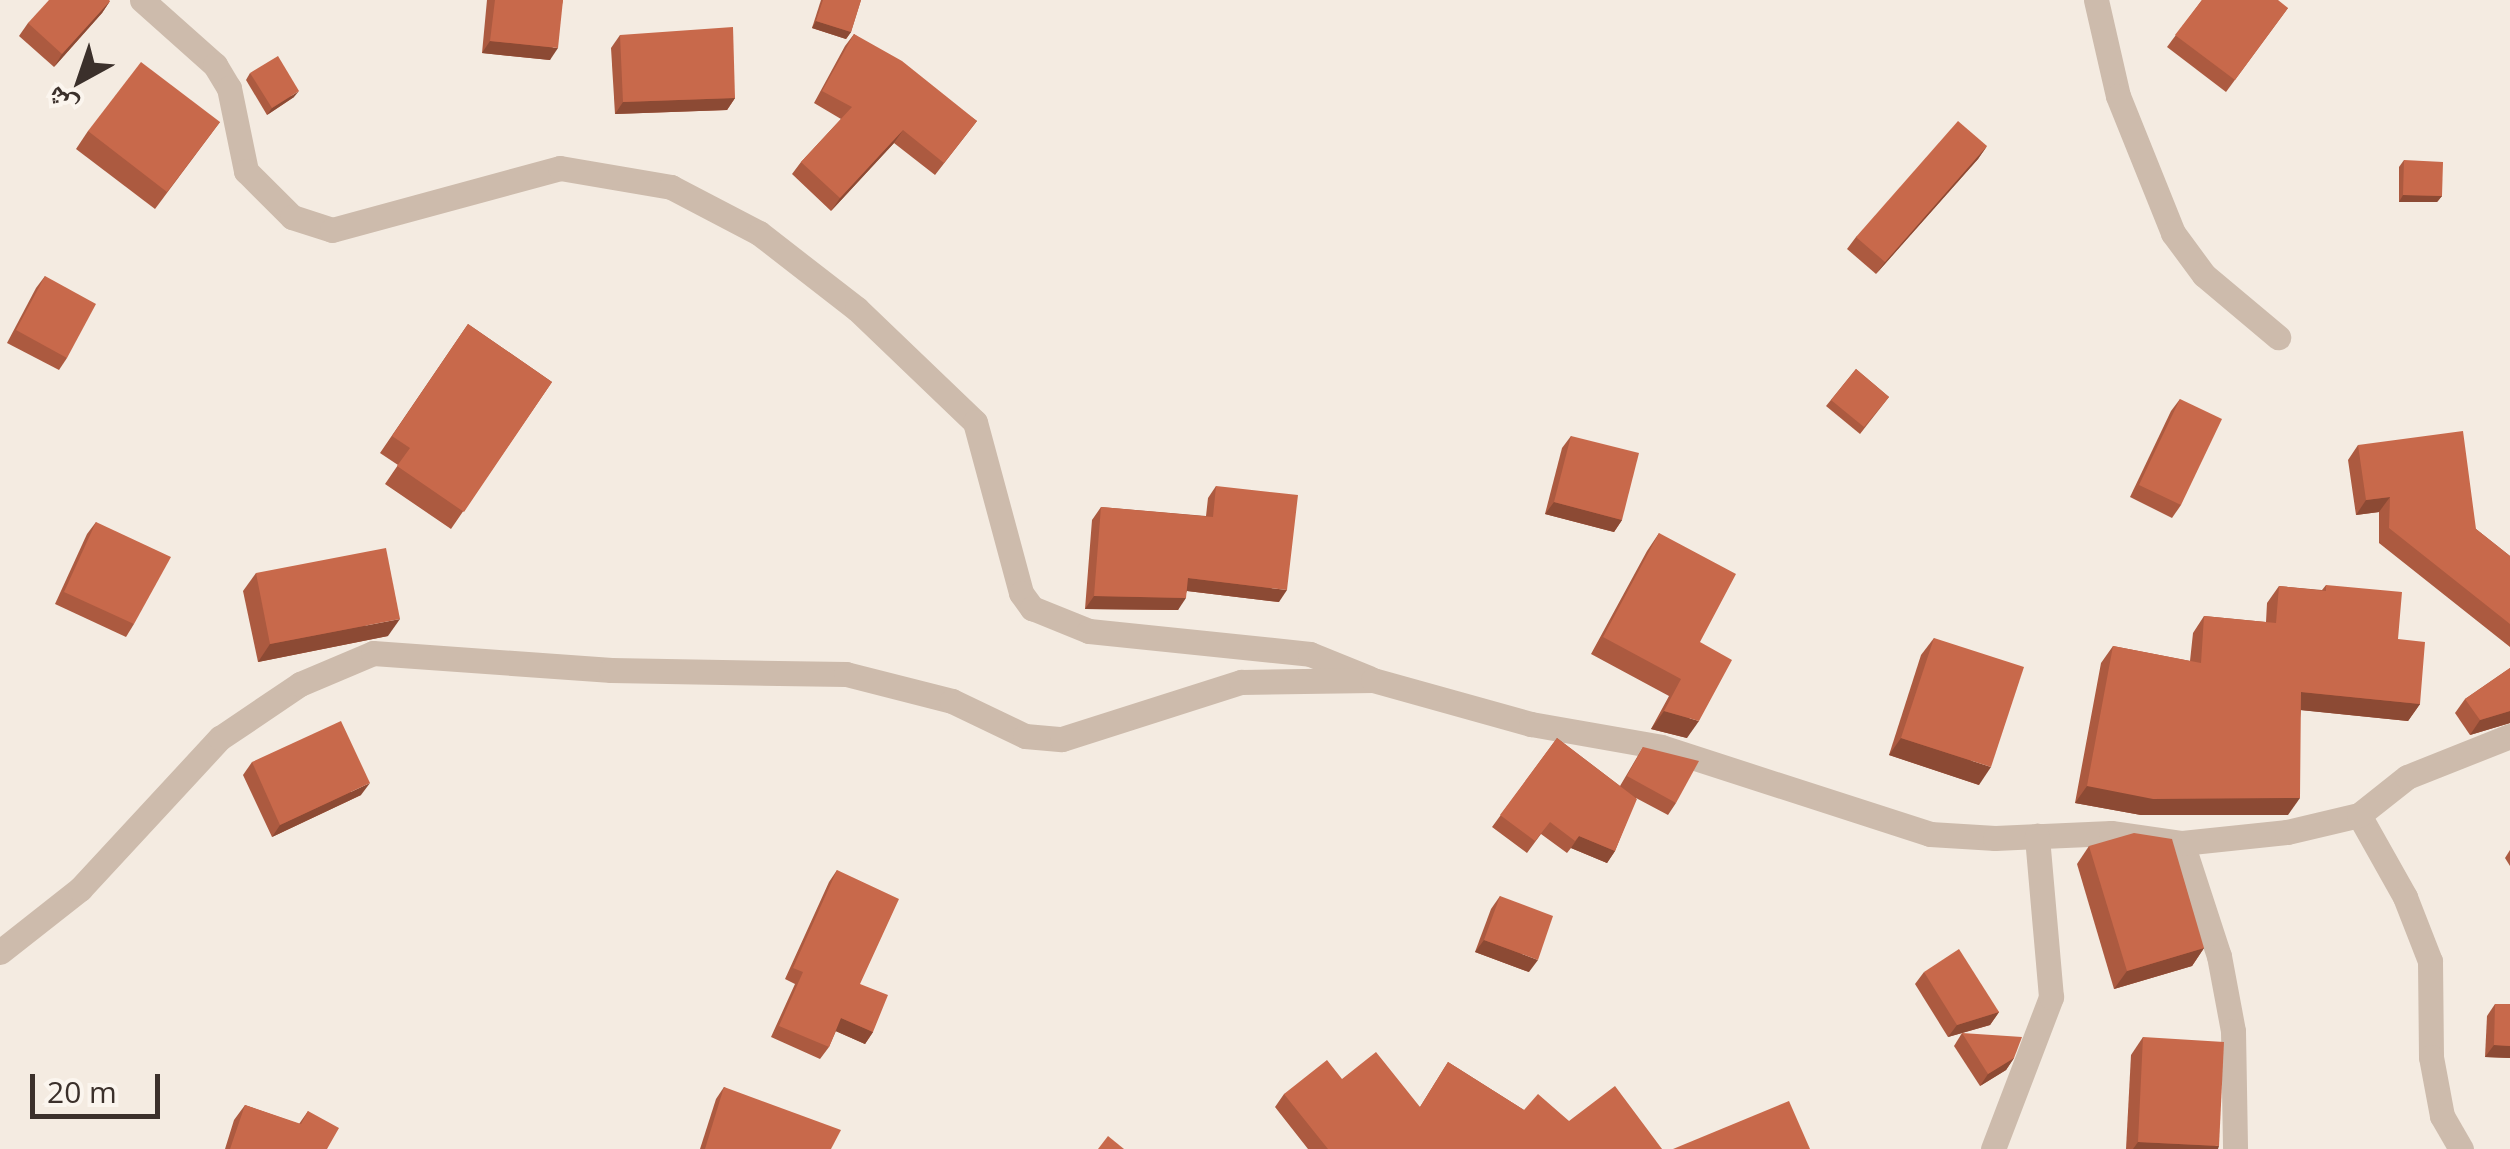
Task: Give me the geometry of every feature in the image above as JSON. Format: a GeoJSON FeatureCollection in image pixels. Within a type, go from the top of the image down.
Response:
{"type":"FeatureCollection","features":[{"type":"Feature","properties":{"kind":"street"},"geometry":{"type":"LineString","coordinates":[[142,0],[215,65],[230,88],[246,171],[292,218],[332,230],[560,168],[671,186],[759,233],[829,287],[975,422],[1021,593],[1032,608],[1088,630],[1310,654],[1373,680],[1531,724],[1661,748],[1930,834],[2111,833],[2182,843],[2287,832],[2359,815],[2407,776],[2510,736]]}},
{"type":"Feature","properties":{"kind":"street"},"geometry":{"type":"LineString","coordinates":[[2096,0],[2118,96],[2172,233],[2204,275],[2278,337]]}},
{"type":"Feature","properties":{"kind":"street"},"geometry":{"type":"LineString","coordinates":[[0,952],[80,890],[220,738],[300,684],[373,653],[612,670],[846,674],[952,700],[1025,736],[1062,739],[1242,682],[1373,680]]}},
{"type":"Feature","properties":{"kind":"street"},"geometry":{"type":"LineString","coordinates":[[2359,815],[2406,897],[2430,961],[2431,1057],[2442,1116],[2461,1149]]}},
{"type":"Feature","properties":{"kind":"street"},"geometry":{"type":"LineString","coordinates":[[1993,1149],[2050,997],[2036,836]]}},
{"type":"Feature","properties":{"kind":"street"},"geometry":{"type":"LineString","coordinates":[[2182,843],[2219,956],[2233,1031],[2235,1149]]}},
{"type":"Feature","properties":{"kind":"building"},"geometry":{"type":"Polygon","coordinates":[[[49,0],[110,1],[62,54],[28,23],[49,0]]]}},
{"type":"Feature","properties":{"kind":"building"},"geometry":{"type":"Polygon","coordinates":[[[495,0],[563,0],[558,48],[490,41],[495,0]]]}},
{"type":"Feature","properties":{"kind":"building"},"geometry":{"type":"Polygon","coordinates":[[[823,0],[861,0],[851,32],[816,21],[823,0]]]}},
{"type":"Feature","properties":{"kind":"building"},"geometry":{"type":"Polygon","coordinates":[[[2202,0],[2278,0],[2288,8],[2235,80],[2175,35],[2202,0]]]}},
{"type":"Feature","properties":{"kind":"building"},"geometry":{"type":"Polygon","coordinates":[[[733,27],[735,98],[623,102],[620,35],[733,27]]]}},
{"type":"Feature","properties":{"kind":"building"},"geometry":{"type":"Polygon","coordinates":[[[854,34],[902,61],[977,121],[944,163],[903,130],[840,198],[801,162],[852,107],[822,91],[854,34]]]}},
{"type":"Feature","properties":{"kind":"building"},"geometry":{"type":"Polygon","coordinates":[[[278,56],[299,91],[272,108],[250,73],[278,56]]]}},
{"type":"Feature","properties":{"kind":"building"},"geometry":{"type":"Polygon","coordinates":[[[141,62],[220,122],[167,192],[88,131],[141,62]]]}},
{"type":"Feature","properties":{"kind":"building"},"geometry":{"type":"Polygon","coordinates":[[[1958,121],[1987,146],[1885,262],[1856,237],[1958,121]]]}},
{"type":"Feature","properties":{"kind":"building"},"geometry":{"type":"Polygon","coordinates":[[[2404,160],[2443,162],[2442,196],[2403,195],[2404,160]]]}},
{"type":"Feature","properties":{"kind":"building"},"geometry":{"type":"Polygon","coordinates":[[[45,276],[96,304],[67,358],[16,330],[45,276]]]}},
{"type":"Feature","properties":{"kind":"building"},"geometry":{"type":"Polygon","coordinates":[[[468,324],[552,382],[464,512],[397,466],[410,448],[392,436],[468,324]]]}},
{"type":"Feature","properties":{"kind":"building"},"geometry":{"type":"Polygon","coordinates":[[[1856,369],[1889,397],[1864,427],[1831,400],[1856,369]]]}},
{"type":"Feature","properties":{"kind":"building"},"geometry":{"type":"Polygon","coordinates":[[[2180,399],[2222,419],[2181,505],[2139,485],[2180,399]]]}},
{"type":"Feature","properties":{"kind":"building"},"geometry":{"type":"Polygon","coordinates":[[[2463,431],[2476,529],[2510,556],[2510,624],[2389,528],[2390,497],[2366,500],[2358,445],[2463,431]]]}},
{"type":"Feature","properties":{"kind":"building"},"geometry":{"type":"Polygon","coordinates":[[[1571,436],[1639,453],[1622,520],[1554,502],[1571,436]]]}},
{"type":"Feature","properties":{"kind":"building"},"geometry":{"type":"Polygon","coordinates":[[[1216,486],[1298,495],[1287,590],[1188,578],[1186,598],[1094,596],[1101,507],[1213,517],[1216,486]]]}},
{"type":"Feature","properties":{"kind":"building"},"geometry":{"type":"Polygon","coordinates":[[[96,522],[171,557],[134,624],[64,592],[96,522]]]}},
{"type":"Feature","properties":{"kind":"building"},"geometry":{"type":"Polygon","coordinates":[[[1659,533],[1736,574],[1700,642],[1732,660],[1699,721],[1664,711],[1681,679],[1603,637],[1659,533]]]}},
{"type":"Feature","properties":{"kind":"building"},"geometry":{"type":"Polygon","coordinates":[[[386,548],[400,619],[270,644],[256,573],[386,548]]]}},
{"type":"Feature","properties":{"kind":"building"},"geometry":{"type":"Polygon","coordinates":[[[2326,585],[2402,592],[2398,639],[2425,642],[2420,704],[2301,692],[2300,798],[2153,799],[2087,786],[2113,646],[2201,663],[2204,616],[2276,623],[2279,586],[2326,591],[2326,585]]]}},
{"type":"Feature","properties":{"kind":"building"},"geometry":{"type":"Polygon","coordinates":[[[1934,638],[2024,667],[1991,767],[1901,738],[1934,638]]]}},
{"type":"Feature","properties":{"kind":"building"},"geometry":{"type":"Polygon","coordinates":[[[2510,668],[2510,711],[2480,720],[2465,699],[2510,668]]]}},
{"type":"Feature","properties":{"kind":"building"},"geometry":{"type":"Polygon","coordinates":[[[341,721],[370,783],[280,825],[252,762],[341,721]]]}},
{"type":"Feature","properties":{"kind":"building"},"geometry":{"type":"Polygon","coordinates":[[[1557,738],[1637,799],[1615,851],[1579,836],[1575,841],[1550,822],[1535,841],[1500,815],[1557,738]]]}},
{"type":"Feature","properties":{"kind":"building"},"geometry":{"type":"Polygon","coordinates":[[[1643,747],[1699,761],[1676,803],[1627,776],[1643,747]]]}},
{"type":"Feature","properties":{"kind":"building"},"geometry":{"type":"Polygon","coordinates":[[[2134,833],[2172,839],[2204,948],[2127,971],[2089,846],[2134,833]]]}},
{"type":"Feature","properties":{"kind":"building"},"geometry":{"type":"Polygon","coordinates":[[[837,870],[899,899],[860,984],[888,995],[873,1032],[841,1018],[829,1047],[779,1026],[803,972],[793,968],[837,870]]]}},
{"type":"Feature","properties":{"kind":"building"},"geometry":{"type":"Polygon","coordinates":[[[1500,896],[1553,916],[1538,960],[1484,940],[1500,896]]]}},
{"type":"Feature","properties":{"kind":"building"},"geometry":{"type":"Polygon","coordinates":[[[1959,949],[1999,1012],[1957,1025],[1924,972],[1959,949]]]}},
{"type":"Feature","properties":{"kind":"building"},"geometry":{"type":"Polygon","coordinates":[[[2495,1004],[2510,1004],[2510,1046],[2494,1045],[2495,1004]]]}},
{"type":"Feature","properties":{"kind":"building"},"geometry":{"type":"Polygon","coordinates":[[[1962,1033],[2022,1037],[2014,1058],[1988,1074],[1962,1033]]]}},
{"type":"Feature","properties":{"kind":"building"},"geometry":{"type":"Polygon","coordinates":[[[2143,1037],[2224,1042],[2219,1146],[2138,1142],[2143,1037]]]}},
{"type":"Feature","properties":{"kind":"building"},"geometry":{"type":"Polygon","coordinates":[[[1376,1052],[1420,1107],[1448,1062],[1524,1110],[1538,1094],[1569,1121],[1615,1086],[1662,1149],[1328,1149],[1284,1094],[1327,1060],[1342,1079],[1376,1052]]]}},
{"type":"Feature","properties":{"kind":"building"},"geometry":{"type":"Polygon","coordinates":[[[724,1087],[841,1130],[831,1149],[705,1149],[724,1087]]]}},
{"type":"Feature","properties":{"kind":"building"},"geometry":{"type":"Polygon","coordinates":[[[1789,1101],[1810,1149],[1673,1149],[1789,1101]]]}},
{"type":"Feature","properties":{"kind":"building"},"geometry":{"type":"Polygon","coordinates":[[[245,1105],[301,1124],[308,1111],[339,1128],[327,1149],[230,1149],[245,1105]]]}},
{"type":"Feature","properties":{"kind":"building"},"geometry":{"type":"Polygon","coordinates":[[[1108,1136],[1124,1149],[1098,1149],[1108,1136]]]}}]}
